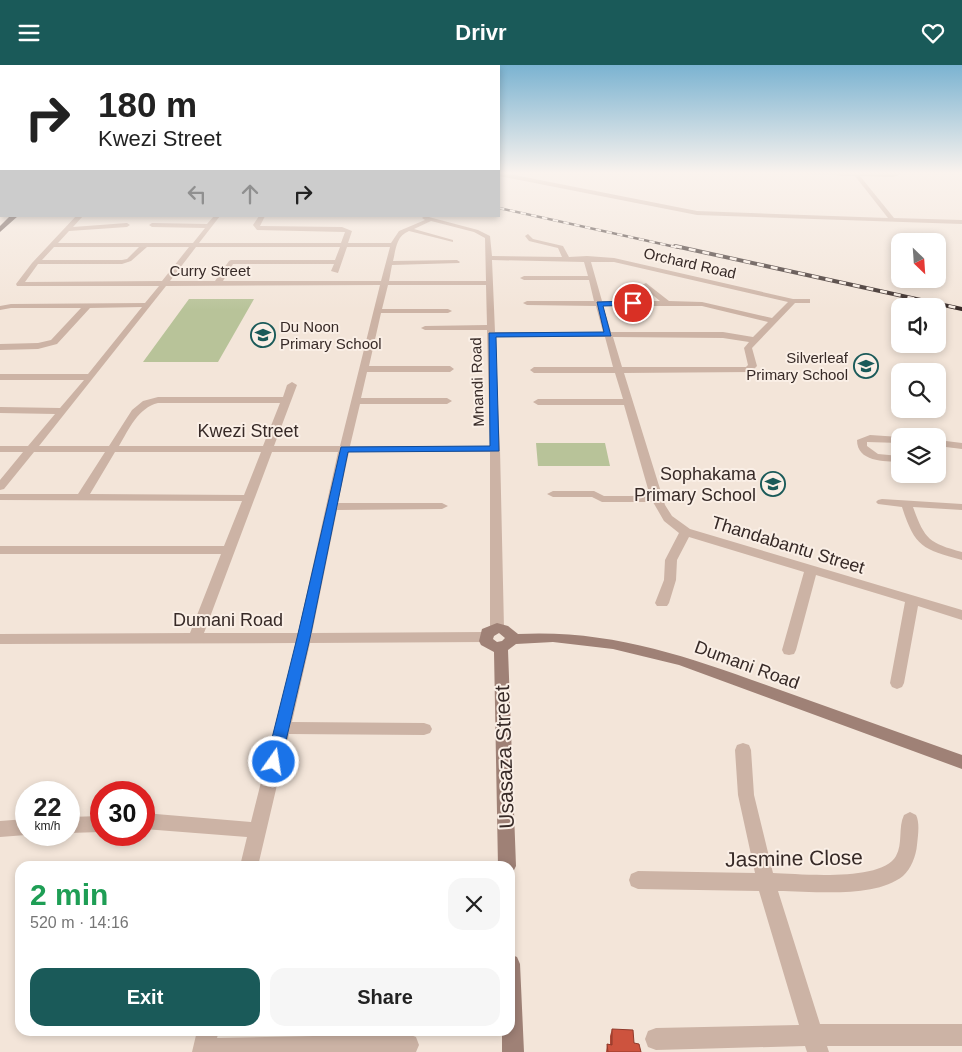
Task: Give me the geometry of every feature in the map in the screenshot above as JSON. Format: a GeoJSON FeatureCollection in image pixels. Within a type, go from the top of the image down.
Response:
{"type":"FeatureCollection","features":[{"type":"Feature","properties":{"kind":"highway"},"geometry":{"type":"LineString","coordinates":[[0,230],[12,218]]}},
{"type":"Feature","properties":{"kind":"street","name":"Curry Street"},"geometry":{"type":"LineString","coordinates":[[78,218],[36,262],[20,284],[490,283]]}},
{"type":"Feature","properties":{"kind":"street"},"geometry":{"type":"LineString","coordinates":[[0,487],[216,218]]}},
{"type":"Feature","properties":{"kind":"street"},"geometry":{"type":"LineString","coordinates":[[261,218],[256,225],[257,228],[346,229],[349,231],[335,271]]}},
{"type":"Feature","properties":{"kind":"street","name":"Mnandi Road"},"geometry":{"type":"LineString","coordinates":[[428,218],[487,235],[490,258],[495,449],[497,629]]}},
{"type":"Feature","properties":{"kind":"street"},"geometry":{"type":"LineString","coordinates":[[861,218],[962,222]]}},
{"type":"Feature","properties":{"kind":"street"},"geometry":{"type":"LineString","coordinates":[[250,861],[304,638],[344,449],[394,245],[397,236],[432,219]]}},
{"type":"Feature","properties":{"kind":"street"},"geometry":{"type":"LineString","coordinates":[[68,229],[127,225]]}},
{"type":"Feature","properties":{"kind":"street"},"geometry":{"type":"LineString","coordinates":[[152,225],[210,226]]}},
{"type":"Feature","properties":{"kind":"street"},"geometry":{"type":"LineString","coordinates":[[408,229],[451,241]]}},
{"type":"Feature","properties":{"kind":"street"},"geometry":{"type":"LineString","coordinates":[[528,236],[532,240],[561,247],[566,258]]}},
{"type":"Feature","properties":{"kind":"street"},"geometry":{"type":"LineString","coordinates":[[53,245],[394,245]]}},
{"type":"Feature","properties":{"kind":"street"},"geometry":{"type":"LineString","coordinates":[[36,262],[122,262],[129,260],[145,245]]}},
{"type":"Feature","properties":{"kind":"street","name":"Orchard Road"},"geometry":{"type":"LineString","coordinates":[[490,258],[587,258],[620,261],[793,301],[807,301]]}},
{"type":"Feature","properties":{"kind":"street","name":"Thandabantu Street"},"geometry":{"type":"LineString","coordinates":[[587,258],[657,499],[660,508],[668,519],[686,532],[962,615]]}},
{"type":"Feature","properties":{"kind":"street"},"geometry":{"type":"LineString","coordinates":[[218,283],[229,260],[338,263]]}},
{"type":"Feature","properties":{"kind":"street"},"geometry":{"type":"LineString","coordinates":[[391,263],[457,262]]}},
{"type":"Feature","properties":{"kind":"street"},"geometry":{"type":"LineString","coordinates":[[524,278],[593,278]]}},
{"type":"Feature","properties":{"kind":"street"},"geometry":{"type":"LineString","coordinates":[[646,285],[666,303]]}},
{"type":"Feature","properties":{"kind":"street"},"geometry":{"type":"LineString","coordinates":[[534,370],[620,370],[685,366],[748,370],[753,366],[748,348],[793,301]]}},
{"type":"Feature","properties":{"kind":"street"},"geometry":{"type":"LineString","coordinates":[[527,303],[666,303],[710,305],[774,321]]}},
{"type":"Feature","properties":{"kind":"street"},"geometry":{"type":"LineString","coordinates":[[0,347],[38,347],[54,342],[88,305]]}},
{"type":"Feature","properties":{"kind":"street"},"geometry":{"type":"LineString","coordinates":[[0,307],[147,305]]}},
{"type":"Feature","properties":{"kind":"street"},"geometry":{"type":"LineString","coordinates":[[379,311],[448,311]]}},
{"type":"Feature","properties":{"kind":"street"},"geometry":{"type":"LineString","coordinates":[[425,328],[608,335],[723,335],[754,340]]}},
{"type":"Feature","properties":{"kind":"street"},"geometry":{"type":"LineString","coordinates":[[365,369],[450,369]]}},
{"type":"Feature","properties":{"kind":"street"},"geometry":{"type":"LineString","coordinates":[[0,377],[90,377]]}},
{"type":"Feature","properties":{"kind":"street"},"geometry":{"type":"LineString","coordinates":[[195,638],[227,550],[292,385]]}},
{"type":"Feature","properties":{"kind":"street"},"geometry":{"type":"LineString","coordinates":[[82,497],[142,400],[286,400]]}},
{"type":"Feature","properties":{"kind":"street"},"geometry":{"type":"LineString","coordinates":[[209,410],[215,400]]}},
{"type":"Feature","properties":{"kind":"street"},"geometry":{"type":"LineString","coordinates":[[357,401],[447,401]]}},
{"type":"Feature","properties":{"kind":"street"},"geometry":{"type":"LineString","coordinates":[[538,402],[629,402]]}},
{"type":"Feature","properties":{"kind":"street"},"geometry":{"type":"LineString","coordinates":[[0,410],[61,411]]}},
{"type":"Feature","properties":{"kind":"street"},"geometry":{"type":"LineString","coordinates":[[891,439],[870,438],[862,440],[860,443],[862,449],[870,455],[891,458]]}},
{"type":"Feature","properties":{"kind":"street"},"geometry":{"type":"LineString","coordinates":[[946,444],[962,446]]}},
{"type":"Feature","properties":{"kind":"street","name":"Kwezi Street"},"geometry":{"type":"LineString","coordinates":[[0,449],[495,449]]}},
{"type":"Feature","properties":{"kind":"street"},"geometry":{"type":"LineString","coordinates":[[553,494],[594,494],[602,499],[657,499]]}},
{"type":"Feature","properties":{"kind":"street"},"geometry":{"type":"LineString","coordinates":[[0,497],[249,498]]}},
{"type":"Feature","properties":{"kind":"street"},"geometry":{"type":"LineString","coordinates":[[882,502],[962,507]]}},
{"type":"Feature","properties":{"kind":"street"},"geometry":{"type":"LineString","coordinates":[[906,503],[916,532],[922,541],[934,548],[962,557]]}},
{"type":"Feature","properties":{"kind":"street"},"geometry":{"type":"LineString","coordinates":[[332,507],[442,506]]}},
{"type":"Feature","properties":{"kind":"street"},"geometry":{"type":"LineString","coordinates":[[662,603],[670,580],[671,559],[686,532]]}},
{"type":"Feature","properties":{"kind":"street"},"geometry":{"type":"LineString","coordinates":[[0,550],[227,550]]}},
{"type":"Feature","properties":{"kind":"street"},"geometry":{"type":"LineString","coordinates":[[789,650],[811,570]]}},
{"type":"Feature","properties":{"kind":"street"},"geometry":{"type":"LineString","coordinates":[[897,683],[912,600]]}},
{"type":"Feature","properties":{"kind":"street"},"geometry":{"type":"LineString","coordinates":[[497,629],[508,631],[506,643],[489,645],[486,637],[487,633],[497,629]]}},
{"type":"Feature","properties":{"kind":"street","name":"Dumani Road"},"geometry":{"type":"LineString","coordinates":[[0,639],[486,637]]}},
{"type":"Feature","properties":{"kind":"street","name":"Dumani Road"},"geometry":{"type":"LineString","coordinates":[[506,643],[553,637],[588,640],[613,643],[680,660],[962,762]]}},
{"type":"Feature","properties":{"kind":"street","name":"Usasaza Street"},"geometry":{"type":"LineString","coordinates":[[506,643],[507,861]]}},
{"type":"Feature","properties":{"kind":"street"},"geometry":{"type":"LineString","coordinates":[[282,728],[424,729]]}},
{"type":"Feature","properties":{"kind":"street"},"geometry":{"type":"LineString","coordinates":[[743,750],[746,795],[766,883],[815,1043]]}},
{"type":"Feature","properties":{"kind":"street","name":"Jasmine Close"},"geometry":{"type":"LineString","coordinates":[[638,880],[844,883],[873,879],[889,874],[906,857],[910,820]]}},
{"type":"Feature","properties":{"kind":"street"},"geometry":{"type":"LineString","coordinates":[[155,822],[258,829]]}},
{"type":"Feature","properties":{"kind":"street"},"geometry":{"type":"LineString","coordinates":[[0,829],[15,828]]}},
{"type":"Feature","properties":{"kind":"street"},"geometry":{"type":"LineString","coordinates":[[656,1039],[815,1043],[962,1035]]}},
{"type":"Feature","properties":{"kind":"street"},"geometry":{"type":"LineString","coordinates":[[512,1036],[512,1052]]}},
{"type":"Feature","properties":{"kind":"street"},"geometry":{"type":"LineString","coordinates":[[205,1044],[408,1045]]}},
{"type":"Feature","properties":{"kind":"green space"},"geometry":{"type":"Polygon","coordinates":[[[189,299],[254,299],[218,362],[143,362],[189,299]]]}},
{"type":"Feature","properties":{"kind":"green space"},"geometry":{"type":"Polygon","coordinates":[[[536,443],[605,443],[610,466],[538,466],[536,443]]]}},
{"type":"Feature","properties":{"kind":"building"},"geometry":{"type":"Polygon","coordinates":[[[612,1029],[633,1030],[634,1043],[639,1044],[641,1052],[608,1052],[607,1044],[612,1045],[612,1029]]]}},
{"type":"Feature","properties":{"kind":"railway"},"geometry":{"type":"LineString","coordinates":[[545,218],[680,248]]}},
{"type":"Feature","properties":{"kind":"railway"},"geometry":{"type":"LineString","coordinates":[[675,246],[962,309]]}},
{"type":"Feature","properties":{"kind":"place","name":"Du Noon Primary School"},"geometry":{"type":"Point","coordinates":[263,335]}},
{"type":"Feature","properties":{"kind":"place","name":"Silverleaf Primary School"},"geometry":{"type":"Point","coordinates":[866,366]}},
{"type":"Feature","properties":{"kind":"place","name":"Sophakama Primary School"},"geometry":{"type":"Point","coordinates":[773,484]}},
{"type":"Feature","properties":{"kind":"route"},"geometry":{"type":"LineString","coordinates":[[274,762],[304,638],[344,449],[495,449],[492,334],[608,335],[599,304],[633,303]]}}]}
